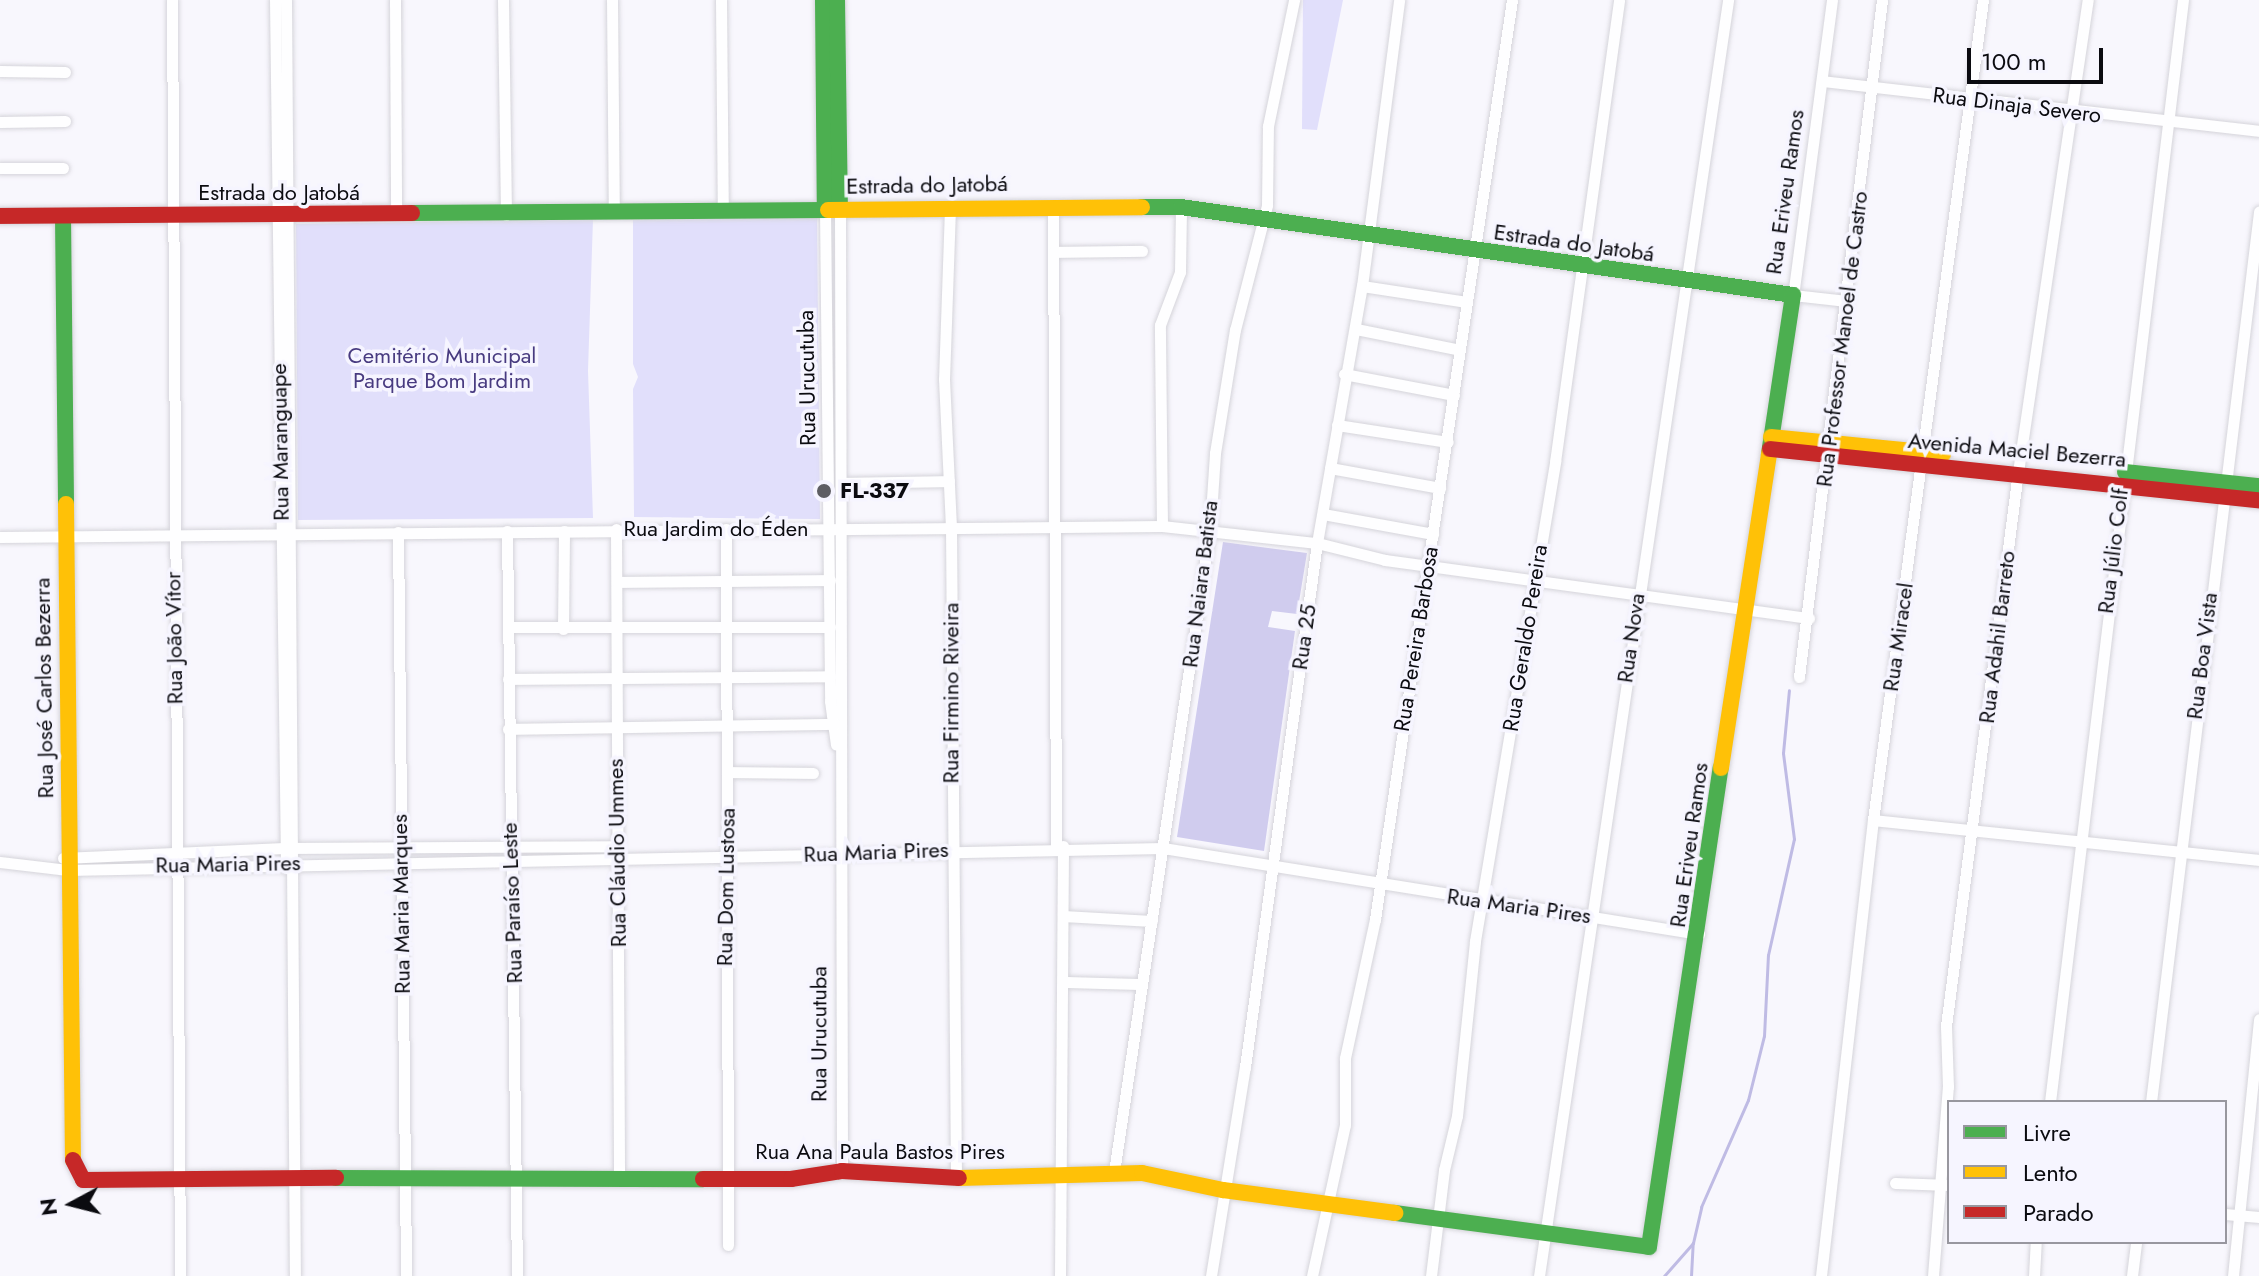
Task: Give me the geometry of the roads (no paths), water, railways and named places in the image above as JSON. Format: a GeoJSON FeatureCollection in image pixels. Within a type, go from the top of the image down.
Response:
{"type":"FeatureCollection","features":[{"type":"Feature","properties":{"kind":"street","name":"Rua João Vítor"},"geometry":{"type":"LineString","coordinates":[[172,0],[180,1276]]}},
{"type":"Feature","properties":{"kind":"street","name":"Rua Maranguape"},"geometry":{"type":"LineString","coordinates":[[275,0],[286,216]]}},
{"type":"Feature","properties":{"kind":"street","name":"Rua Maranguape"},"geometry":{"type":"LineString","coordinates":[[286,0],[286,531],[295,1276]]}},
{"type":"Feature","properties":{"kind":"street"},"geometry":{"type":"LineString","coordinates":[[395,0],[396,215]]}},
{"type":"Feature","properties":{"kind":"street"},"geometry":{"type":"LineString","coordinates":[[503,0],[506,215]]}},
{"type":"Feature","properties":{"kind":"street"},"geometry":{"type":"LineString","coordinates":[[612,0],[614,211]]}},
{"type":"Feature","properties":{"kind":"street"},"geometry":{"type":"LineString","coordinates":[[721,0],[723,210]]}},
{"type":"Feature","properties":{"kind":"street","name":"Rua Urucutuba"},"geometry":{"type":"LineString","coordinates":[[823,0],[844,483],[830,580],[830,676],[838,754],[841,854],[842,1171]]}},
{"type":"Feature","properties":{"kind":"street","name":"Rua Urucutuba"},"geometry":{"type":"LineString","coordinates":[[836,724],[833,208],[837,0]]}},
{"type":"Feature","properties":{"kind":"street","name":"Rua Naiara Batista"},"geometry":{"type":"LineString","coordinates":[[1114,1172],[1210,529],[1215,453],[1231,347],[1263,218],[1268,126],[1294,0]]}},
{"type":"Feature","properties":{"kind":"street","name":"Rua 25"},"geometry":{"type":"LineString","coordinates":[[1211,1276],[1317,543],[1344,374],[1356,329],[1399,0]]}},
{"type":"Feature","properties":{"kind":"street","name":"Rua Pereira Barbosa"},"geometry":{"type":"LineString","coordinates":[[1312,1276],[1345,1125],[1345,1058],[1378,886],[1448,442],[1512,0]]}},
{"type":"Feature","properties":{"kind":"street","name":"Rua Geraldo Pereira"},"geometry":{"type":"LineString","coordinates":[[1431,1276],[1437,1219],[1455,1131],[1461,1044],[1534,579],[1619,0]]}},
{"type":"Feature","properties":{"kind":"street","name":"Rua Nova"},"geometry":{"type":"LineString","coordinates":[[1539,1276],[1683,282],[1728,0]]}},
{"type":"Feature","properties":{"kind":"street","name":"Rua Eriveu Ramos"},"geometry":{"type":"LineString","coordinates":[[1649,1247],[1699,934],[1744,609],[1793,295],[1832,0]]}},
{"type":"Feature","properties":{"kind":"street","name":"Rua Professor Manoel de Castro"},"geometry":{"type":"LineString","coordinates":[[1799,677],[1809,618],[1882,0]]}},
{"type":"Feature","properties":{"kind":"street","name":"Rua Miracel"},"geometry":{"type":"LineString","coordinates":[[1821,1276],[1873,820],[1983,0]]}},
{"type":"Feature","properties":{"kind":"street","name":"Rua Adahil Barreto"},"geometry":{"type":"LineString","coordinates":[[1933,1276],[1945,1185],[1946,1026],[2018,467],[2088,0]]}},
{"type":"Feature","properties":{"kind":"street","name":"Rua Júlio Colf"},"geometry":{"type":"LineString","coordinates":[[2050,1100],[2122,477],[2183,0]]}},
{"type":"Feature","properties":{"kind":"street"},"geometry":{"type":"LineString","coordinates":[[0,71],[65,72]]}},
{"type":"Feature","properties":{"kind":"street","name":"Rua Dinaja Severo"},"geometry":{"type":"LineString","coordinates":[[1822,81],[2070,112],[2259,131]]}},
{"type":"Feature","properties":{"kind":"street"},"geometry":{"type":"LineString","coordinates":[[0,122],[65,121]]}},
{"type":"Feature","properties":{"kind":"street"},"geometry":{"type":"LineString","coordinates":[[0,168],[63,168]]}},
{"type":"Feature","properties":{"kind":"street"},"geometry":{"type":"LineString","coordinates":[[1053,206],[1055,526],[1063,916],[1060,1276]]}},
{"type":"Feature","properties":{"kind":"street","name":"Estrada do Jatobá"},"geometry":{"type":"LineString","coordinates":[[0,216],[506,215],[833,208],[1181,207],[1369,231],[1476,251],[1683,282],[1847,301]]}},
{"type":"Feature","properties":{"kind":"street"},"geometry":{"type":"LineString","coordinates":[[1162,526],[1160,325],[1180,272],[1181,207]]}},
{"type":"Feature","properties":{"kind":"street","name":"Rua Firmino Riveira"},"geometry":{"type":"LineString","coordinates":[[950,208],[944,379],[951,527],[951,849],[956,1178]]}},
{"type":"Feature","properties":{"kind":"street","name":"Rua Boa Vista"},"geometry":{"type":"LineString","coordinates":[[2151,1100],[2178,852],[2259,212]]}},
{"type":"Feature","properties":{"kind":"street","name":"Rua José Carlos Bezerra"},"geometry":{"type":"LineString","coordinates":[[63,216],[64,538],[73,1160]]}},
{"type":"Feature","properties":{"kind":"street"},"geometry":{"type":"LineString","coordinates":[[1054,252],[1142,251]]}},
{"type":"Feature","properties":{"kind":"street"},"geometry":{"type":"LineString","coordinates":[[1362,286],[1467,302]]}},
{"type":"Feature","properties":{"kind":"street"},"geometry":{"type":"LineString","coordinates":[[1356,329],[1460,350]]}},
{"type":"Feature","properties":{"kind":"street"},"geometry":{"type":"LineString","coordinates":[[1344,374],[1454,395]]}},
{"type":"Feature","properties":{"kind":"street"},"geometry":{"type":"LineString","coordinates":[[1337,425],[1448,442]]}},
{"type":"Feature","properties":{"kind":"street","name":"Avenida Maciel Bezerra"},"geometry":{"type":"LineString","coordinates":[[1770,443],[2122,477],[2222,490],[2259,500]]}},
{"type":"Feature","properties":{"kind":"street"},"geometry":{"type":"LineString","coordinates":[[1330,468],[1440,488]]}},
{"type":"Feature","properties":{"kind":"street"},"geometry":{"type":"LineString","coordinates":[[844,483],[949,481]]}},
{"type":"Feature","properties":{"kind":"street","name":"Avenida Maciel Bezerra"},"geometry":{"type":"LineString","coordinates":[[2222,490],[2259,486]]}},
{"type":"Feature","properties":{"kind":"street"},"geometry":{"type":"LineString","coordinates":[[1323,514],[1433,534]]}},
{"type":"Feature","properties":{"kind":"street","name":"Rua Jardim do Éden"},"geometry":{"type":"LineString","coordinates":[[0,537],[286,531],[1162,526],[1317,543],[1428,565],[1809,618]]}},
{"type":"Feature","properties":{"kind":"street","name":"Rua Cláudio Ummes"},"geometry":{"type":"LineString","coordinates":[[616,529],[615,852],[619,1176]]}},
{"type":"Feature","properties":{"kind":"street","name":"Rua Dom Lustosa"},"geometry":{"type":"LineString","coordinates":[[726,529],[725,858],[731,1131],[726,1178],[728,1245]]}},
{"type":"Feature","properties":{"kind":"street","name":"Rua Paraíso Leste"},"geometry":{"type":"LineString","coordinates":[[507,531],[517,1276]]}},
{"type":"Feature","properties":{"kind":"street"},"geometry":{"type":"LineString","coordinates":[[563,629],[564,531]]}},
{"type":"Feature","properties":{"kind":"street","name":"Rua Maria Marques"},"geometry":{"type":"LineString","coordinates":[[398,532],[406,1276]]}},
{"type":"Feature","properties":{"kind":"street"},"geometry":{"type":"LineString","coordinates":[[618,582],[830,580]]}},
{"type":"Feature","properties":{"kind":"street"},"geometry":{"type":"LineString","coordinates":[[509,627],[617,630],[830,627]]}},
{"type":"Feature","properties":{"kind":"street"},"geometry":{"type":"LineString","coordinates":[[508,679],[830,676]]}},
{"type":"Feature","properties":{"kind":"street"},"geometry":{"type":"LineString","coordinates":[[508,729],[836,724]]}},
{"type":"Feature","properties":{"kind":"street"},"geometry":{"type":"LineString","coordinates":[[727,772],[813,773]]}},
{"type":"Feature","properties":{"kind":"street"},"geometry":{"type":"LineString","coordinates":[[1873,820],[2079,837],[2259,860]]}},
{"type":"Feature","properties":{"kind":"street","name":"Rua Maria Pires"},"geometry":{"type":"LineString","coordinates":[[177,859],[289,863],[400,855],[511,853],[615,852],[725,858],[1060,846],[1163,848],[1378,886],[1699,934]]}},
{"type":"Feature","properties":{"kind":"street","name":"Rua Maria Pires"},"geometry":{"type":"LineString","coordinates":[[0,862],[47,864],[177,859],[290,849],[400,855]]}},
{"type":"Feature","properties":{"kind":"street"},"geometry":{"type":"LineString","coordinates":[[1063,916],[1152,921]]}},
{"type":"Feature","properties":{"kind":"street"},"geometry":{"type":"LineString","coordinates":[[1063,982],[1142,984]]}},
{"type":"Feature","properties":{"kind":"street"},"geometry":{"type":"LineString","coordinates":[[2233,1276],[2259,1019]]}},
{"type":"Feature","properties":{"kind":"street","name":"Rua Ana Paula Bastos Pires"},"geometry":{"type":"LineString","coordinates":[[73,1160],[78,1177],[91,1182],[294,1177],[515,1180],[619,1176],[808,1178],[842,1171],[956,1178],[1114,1172],[1223,1190],[1649,1247]]}},
{"type":"Feature","properties":{"kind":"street"},"geometry":{"type":"LineString","coordinates":[[1895,1183],[1945,1185]]}},
{"type":"Feature","properties":{"kind":"street"},"geometry":{"type":"LineString","coordinates":[[2227,1214],[2259,1217]]}},
{"type":"Feature","properties":{"kind":"street"},"geometry":{"type":"LineString","coordinates":[[2034,1276],[2036,1244]]}},
{"type":"Feature","properties":{"kind":"street"},"geometry":{"type":"LineString","coordinates":[[2132,1276],[2136,1244]]}},
{"type":"Feature","properties":{"kind":"waterway"},"geometry":{"type":"LineString","coordinates":[[1664,1276],[1693,1243],[1701,1207],[1748,1100],[1764,1036],[1768,955],[1794,839],[1783,753],[1789,690]]}},
{"type":"Feature","properties":{"kind":"waterway"},"geometry":{"type":"LineString","coordinates":[[1691,1276],[1693,1243]]}},
{"type":"Feature","properties":{"kind":"place","name":"FL-337"},"geometry":{"type":"Point","coordinates":[824,491]}},
{"type":"Feature","properties":{"kind":"park label","name":"Cemitério Municipal Parque Bom Jardim"},"geometry":{"type":"Point","coordinates":[442,368]}}]}
